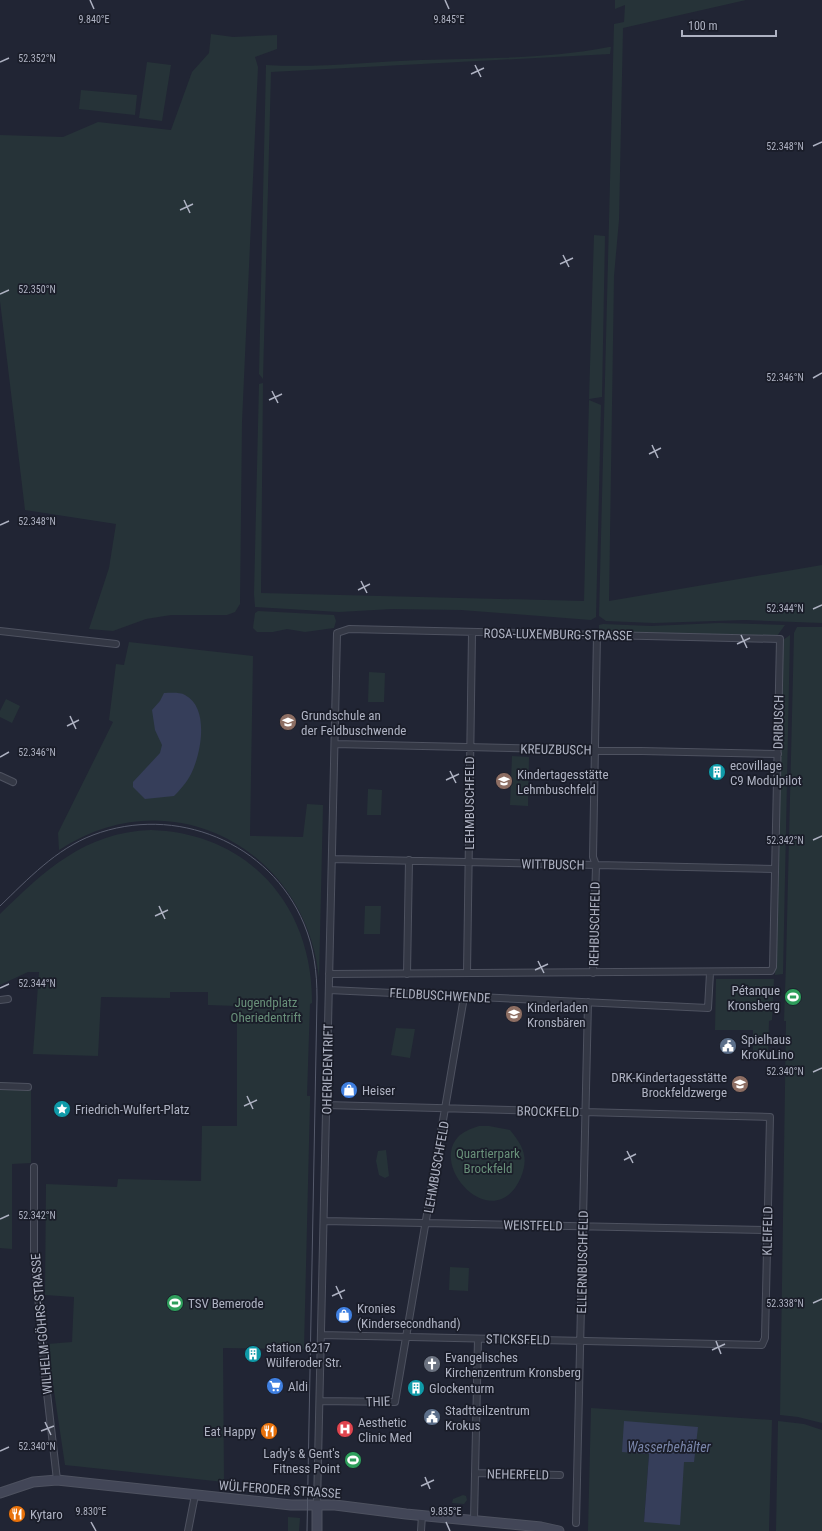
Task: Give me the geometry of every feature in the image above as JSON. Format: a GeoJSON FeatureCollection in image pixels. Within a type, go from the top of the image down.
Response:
{"type":"FeatureCollection","features":[{"type":"Feature","properties":{"kind":"main road","name":"WÜLFERODER STRASSE"},"geometry":{"type":"LineString","coordinates":[[0,1493],[33,1482],[57,1480],[291,1505],[335,1505],[541,1527],[559,1531]]}},
{"type":"Feature","properties":{"kind":"main road"},"geometry":{"type":"LineString","coordinates":[[317,1505],[317,1531]]}},
{"type":"Feature","properties":{"kind":"street","name":"ROSA-LUXEMBURG-STRASSE"},"geometry":{"type":"LineString","coordinates":[[337,633],[349,629],[780,639]]}},
{"type":"Feature","properties":{"kind":"street"},"geometry":{"type":"LineString","coordinates":[[0,631],[116,644]]}},
{"type":"Feature","properties":{"kind":"street","name":"OHERIEDENTRIFT"},"geometry":{"type":"LineString","coordinates":[[317,1505],[337,633]]}},
{"type":"Feature","properties":{"kind":"street","name":"LEHMBUSCHFELD"},"geometry":{"type":"LineString","coordinates":[[467,973],[469,747],[472,633]]}},
{"type":"Feature","properties":{"kind":"street","name":"REHBUSCHFELD"},"geometry":{"type":"LineString","coordinates":[[593,974],[596,865],[593,857],[597,634]]}},
{"type":"Feature","properties":{"kind":"street","name":"DRIBUSCH"},"geometry":{"type":"LineString","coordinates":[[771,971],[775,869],[780,639]]}},
{"type":"Feature","properties":{"kind":"street","name":"KREUZBUSCH"},"geometry":{"type":"LineString","coordinates":[[334,744],[778,754]]}},
{"type":"Feature","properties":{"kind":"street"},"geometry":{"type":"LineString","coordinates":[[0,776],[13,782]]}},
{"type":"Feature","properties":{"kind":"street","name":"WITTBUSCH"},"geometry":{"type":"LineString","coordinates":[[332,859],[775,869]]}},
{"type":"Feature","properties":{"kind":"street"},"geometry":{"type":"LineString","coordinates":[[407,974],[409,860]]}},
{"type":"Feature","properties":{"kind":"street","name":"FELDBUSCHWENDE"},"geometry":{"type":"LineString","coordinates":[[329,974],[593,974],[771,971]]}},
{"type":"Feature","properties":{"kind":"street","name":"FELDBUSCHWENDE"},"geometry":{"type":"LineString","coordinates":[[329,990],[708,1008],[710,973]]}},
{"type":"Feature","properties":{"kind":"street","name":"LEHMBUSCHFELD"},"geometry":{"type":"LineString","coordinates":[[407,1337],[464,997]]}},
{"type":"Feature","properties":{"kind":"street"},"geometry":{"type":"LineString","coordinates":[[0,1000],[8,999]]}},
{"type":"Feature","properties":{"kind":"street","name":"ELLERNBUSCHFELD"},"geometry":{"type":"LineString","coordinates":[[576,1523],[588,1002]]}},
{"type":"Feature","properties":{"kind":"street"},"geometry":{"type":"LineString","coordinates":[[0,1086],[28,1086]]}},
{"type":"Feature","properties":{"kind":"street","name":"BROCKFELD"},"geometry":{"type":"LineString","coordinates":[[326,1105],[770,1117]]}},
{"type":"Feature","properties":{"kind":"street","name":"KLEIFELD"},"geometry":{"type":"LineString","coordinates":[[762,1345],[765,1341],[770,1117]]}},
{"type":"Feature","properties":{"kind":"street","name":"WILHELM-GÖHRS-STRASSE"},"geometry":{"type":"LineString","coordinates":[[34,1167],[34,1251],[51,1440],[57,1480]]}},
{"type":"Feature","properties":{"kind":"street","name":"WEISTFELD"},"geometry":{"type":"LineString","coordinates":[[324,1221],[767,1230]]}},
{"type":"Feature","properties":{"kind":"street","name":"STICKSFELD"},"geometry":{"type":"LineString","coordinates":[[321,1335],[762,1345]]}},
{"type":"Feature","properties":{"kind":"street","name":"THIE"},"geometry":{"type":"LineString","coordinates":[[320,1401],[396,1402],[407,1337]]}},
{"type":"Feature","properties":{"kind":"street"},"geometry":{"type":"LineString","coordinates":[[474,1520],[478,1339]]}},
{"type":"Feature","properties":{"kind":"street","name":"NEHERFELD"},"geometry":{"type":"LineString","coordinates":[[475,1473],[560,1475]]}},
{"type":"Feature","properties":{"kind":"street"},"geometry":{"type":"LineString","coordinates":[[188,1531],[194,1495]]}},
{"type":"Feature","properties":{"kind":"street"},"geometry":{"type":"LineString","coordinates":[[421,1531],[422,1515]]}},
{"type":"Feature","properties":{"kind":"green space"},"geometry":{"type":"Polygon","coordinates":[[[615,0],[746,0],[623,28],[619,220],[614,276],[609,601],[822,565],[822,623],[745,620],[654,623],[606,621],[599,616],[614,24],[624,22],[625,5],[615,9],[615,0]]]}},
{"type":"Feature","properties":{"kind":"green space"},"geometry":{"type":"Polygon","coordinates":[[[211,34],[233,37],[277,35],[277,49],[255,57],[258,67],[242,422],[240,604],[235,612],[227,615],[171,615],[146,619],[113,631],[89,629],[109,568],[116,524],[25,510],[0,301],[0,135],[63,137],[98,122],[171,130],[192,72],[209,53],[211,34]]]}},
{"type":"Feature","properties":{"kind":"green space"},"geometry":{"type":"Polygon","coordinates":[[[611,47],[610,54],[271,72],[263,379],[259,374],[266,65],[324,65],[539,56],[611,47]]]}},
{"type":"Feature","properties":{"kind":"green space"},"geometry":{"type":"Polygon","coordinates":[[[147,62],[171,65],[162,121],[139,118],[147,62]]]}},
{"type":"Feature","properties":{"kind":"green space"},"geometry":{"type":"Polygon","coordinates":[[[81,90],[137,95],[135,115],[79,109],[81,90]]]}},
{"type":"Feature","properties":{"kind":"green space"},"geometry":{"type":"Polygon","coordinates":[[[594,235],[605,236],[602,397],[589,399],[594,235]]]}},
{"type":"Feature","properties":{"kind":"green space"},"geometry":{"type":"Polygon","coordinates":[[[263,383],[261,593],[584,601],[589,400],[601,405],[596,617],[591,620],[461,610],[392,609],[339,612],[255,607],[254,594],[259,384],[263,383]]]}},
{"type":"Feature","properties":{"kind":"green space"},"geometry":{"type":"Polygon","coordinates":[[[258,611],[334,615],[336,621],[334,628],[305,632],[287,629],[273,632],[257,632],[253,628],[255,613],[258,611]]]}},
{"type":"Feature","properties":{"kind":"green space"},"geometry":{"type":"Polygon","coordinates":[[[719,623],[785,625],[777,636],[599,632],[599,625],[603,624],[651,626],[719,623]]]}},
{"type":"Feature","properties":{"kind":"green space"},"geometry":{"type":"Polygon","coordinates":[[[797,627],[822,627],[822,1423],[798,1417],[780,1415],[786,1021],[784,1021],[794,633],[797,627]]]}},
{"type":"Feature","properties":{"kind":"green space"},"geometry":{"type":"Polygon","coordinates":[[[790,635],[783,974],[775,975],[783,640],[790,635]]]}},
{"type":"Feature","properties":{"kind":"green space"},"geometry":{"type":"Polygon","coordinates":[[[129,642],[253,656],[250,836],[303,837],[307,804],[323,805],[319,978],[309,932],[288,893],[260,861],[226,838],[187,824],[145,821],[102,829],[59,850],[58,833],[113,722],[109,720],[116,664],[124,665],[129,642]]]}},
{"type":"Feature","properties":{"kind":"green space"},"geometry":{"type":"Polygon","coordinates":[[[369,672],[385,673],[384,702],[368,702],[369,672]]]}},
{"type":"Feature","properties":{"kind":"green space"},"geometry":{"type":"Polygon","coordinates":[[[6,699],[20,706],[12,723],[0,717],[0,711],[6,699]]]}},
{"type":"Feature","properties":{"kind":"green space"},"geometry":{"type":"Polygon","coordinates":[[[512,756],[529,757],[528,806],[510,805],[512,756]]]}},
{"type":"Feature","properties":{"kind":"green space"},"geometry":{"type":"Polygon","coordinates":[[[368,789],[382,790],[381,815],[367,815],[368,789]]]}},
{"type":"Feature","properties":{"kind":"green space","name":"Jugendplatz Oheriedentrift"},"geometry":{"type":"Polygon","coordinates":[[[151,830],[186,834],[218,845],[246,861],[269,882],[288,907],[301,936],[309,968],[312,1003],[310,1004],[307,1096],[310,1096],[310,1101],[304,1349],[223,1348],[224,1482],[65,1465],[47,1344],[72,1342],[74,1297],[45,1295],[46,1184],[117,1187],[118,1179],[201,1181],[202,1126],[237,1126],[237,1006],[208,1005],[208,992],[170,992],[170,998],[101,997],[98,1056],[33,1054],[39,972],[28,972],[0,985],[0,914],[50,869],[86,846],[127,832],[151,830]]]}},
{"type":"Feature","properties":{"kind":"green space"},"geometry":{"type":"Polygon","coordinates":[[[365,906],[381,906],[380,934],[364,934],[365,906]]]}},
{"type":"Feature","properties":{"kind":"green space"},"geometry":{"type":"Polygon","coordinates":[[[716,979],[774,979],[772,1020],[769,1021],[768,1056],[753,1055],[753,1030],[715,1030],[716,979]]]}},
{"type":"Feature","properties":{"kind":"green space"},"geometry":{"type":"Polygon","coordinates":[[[396,1028],[415,1029],[410,1058],[391,1055],[396,1028]]]}},
{"type":"Feature","properties":{"kind":"green space"},"geometry":{"type":"Polygon","coordinates":[[[0,1082],[31,1084],[31,1163],[12,1164],[12,1249],[0,1248],[0,1082]]]}},
{"type":"Feature","properties":{"kind":"green space","name":"Quartierpark Brockfeld"},"geometry":{"type":"Polygon","coordinates":[[[479,1126],[489,1126],[510,1130],[518,1141],[523,1152],[524,1163],[521,1177],[510,1194],[496,1201],[481,1199],[468,1190],[458,1178],[452,1163],[452,1148],[460,1135],[479,1126]]]}},
{"type":"Feature","properties":{"kind":"green space"},"geometry":{"type":"Polygon","coordinates":[[[386,1150],[389,1176],[385,1178],[379,1175],[376,1161],[378,1151],[386,1150]]]}},
{"type":"Feature","properties":{"kind":"green space"},"geometry":{"type":"Polygon","coordinates":[[[450,1267],[469,1268],[468,1291],[449,1290],[450,1267]]]}},
{"type":"Feature","properties":{"kind":"green space"},"geometry":{"type":"Polygon","coordinates":[[[591,1408],[772,1420],[769,1531],[588,1531],[591,1408]],[[649,1454],[644,1522],[684,1461],[694,1462],[649,1454]]]}},
{"type":"Feature","properties":{"kind":"green space"},"geometry":{"type":"Polygon","coordinates":[[[778,1421],[804,1424],[822,1430],[822,1531],[776,1531],[778,1421]]]}},
{"type":"Feature","properties":{"kind":"green space"},"geometry":{"type":"Polygon","coordinates":[[[463,1495],[466,1496],[467,1500],[464,1504],[452,1503],[453,1499],[463,1495]]]}},
{"type":"Feature","properties":{"kind":"green space"},"geometry":{"type":"Polygon","coordinates":[[[288,1517],[300,1518],[299,1531],[288,1531],[288,1517]]]}},
{"type":"Feature","properties":{"kind":"water"},"geometry":{"type":"Polygon","coordinates":[[[164,693],[183,694],[193,701],[201,720],[200,744],[195,765],[188,780],[174,796],[145,799],[133,787],[133,782],[160,753],[162,745],[155,730],[152,710],[160,701],[164,693]]]}},
{"type":"Feature","properties":{"kind":"water","name":"Wasserbehälter"},"geometry":{"type":"Polygon","coordinates":[[[624,1421],[698,1427],[694,1462],[684,1462],[680,1525],[644,1522],[649,1454],[622,1452],[624,1421]]]}},
{"type":"Feature","properties":{"kind":"tram line"},"geometry":{"type":"LineString","coordinates":[[0,906],[21,885],[55,856],[80,841],[93,835],[124,827],[156,824],[187,828],[216,837],[244,852],[268,871],[289,895],[304,924],[314,960],[317,998],[307,1531]]}},
{"type":"Feature","properties":{"kind":"place","name":"Grundschule an der Feldbuschwende"},"geometry":{"type":"Point","coordinates":[288,722]}},
{"type":"Feature","properties":{"kind":"place","name":"ecovillage C9 Modulpilot"},"geometry":{"type":"Point","coordinates":[717,772]}},
{"type":"Feature","properties":{"kind":"place","name":"Kindertagesstätte Lehmbuschfeld"},"geometry":{"type":"Point","coordinates":[504,781]}},
{"type":"Feature","properties":{"kind":"place","name":"Pétanque Kronsberg"},"geometry":{"type":"Point","coordinates":[793,997]}},
{"type":"Feature","properties":{"kind":"place","name":"Kinderladen Kronsbären"},"geometry":{"type":"Point","coordinates":[514,1014]}},
{"type":"Feature","properties":{"kind":"place","name":"Spielhaus KroKuLino"},"geometry":{"type":"Point","coordinates":[728,1046]}},
{"type":"Feature","properties":{"kind":"place","name":"DRK-Kindertagesstätte Brockfeldzwerge"},"geometry":{"type":"Point","coordinates":[740,1084]}},
{"type":"Feature","properties":{"kind":"place","name":"Heiser"},"geometry":{"type":"Point","coordinates":[349,1090]}},
{"type":"Feature","properties":{"kind":"place","name":"Friedrich-Wulfert-Platz"},"geometry":{"type":"Point","coordinates":[62,1109]}},
{"type":"Feature","properties":{"kind":"place","name":"TSV Bemerode"},"geometry":{"type":"Point","coordinates":[175,1303]}},
{"type":"Feature","properties":{"kind":"place","name":"Kronies (Kindersecondhand)"},"geometry":{"type":"Point","coordinates":[344,1315]}},
{"type":"Feature","properties":{"kind":"place","name":"station 6217 Wülferoder Str."},"geometry":{"type":"Point","coordinates":[253,1354]}},
{"type":"Feature","properties":{"kind":"place","name":"Evangelisches Kirchenzentrum Kronsberg"},"geometry":{"type":"Point","coordinates":[432,1364]}},
{"type":"Feature","properties":{"kind":"place","name":"Aldi"},"geometry":{"type":"Point","coordinates":[275,1386]}},
{"type":"Feature","properties":{"kind":"place","name":"Glockenturm"},"geometry":{"type":"Point","coordinates":[416,1388]}},
{"type":"Feature","properties":{"kind":"place","name":"Stadtteilzentrum Krokus"},"geometry":{"type":"Point","coordinates":[432,1417]}},
{"type":"Feature","properties":{"kind":"place","name":"Aesthetic Clinic Med"},"geometry":{"type":"Point","coordinates":[345,1429]}},
{"type":"Feature","properties":{"kind":"place","name":"Eat Happy"},"geometry":{"type":"Point","coordinates":[269,1431]}},
{"type":"Feature","properties":{"kind":"place","name":"Lady's & Gent's Fitness Point"},"geometry":{"type":"Point","coordinates":[353,1460]}},
{"type":"Feature","properties":{"kind":"place","name":"Kytaro"},"geometry":{"type":"Point","coordinates":[17,1514]}}]}
